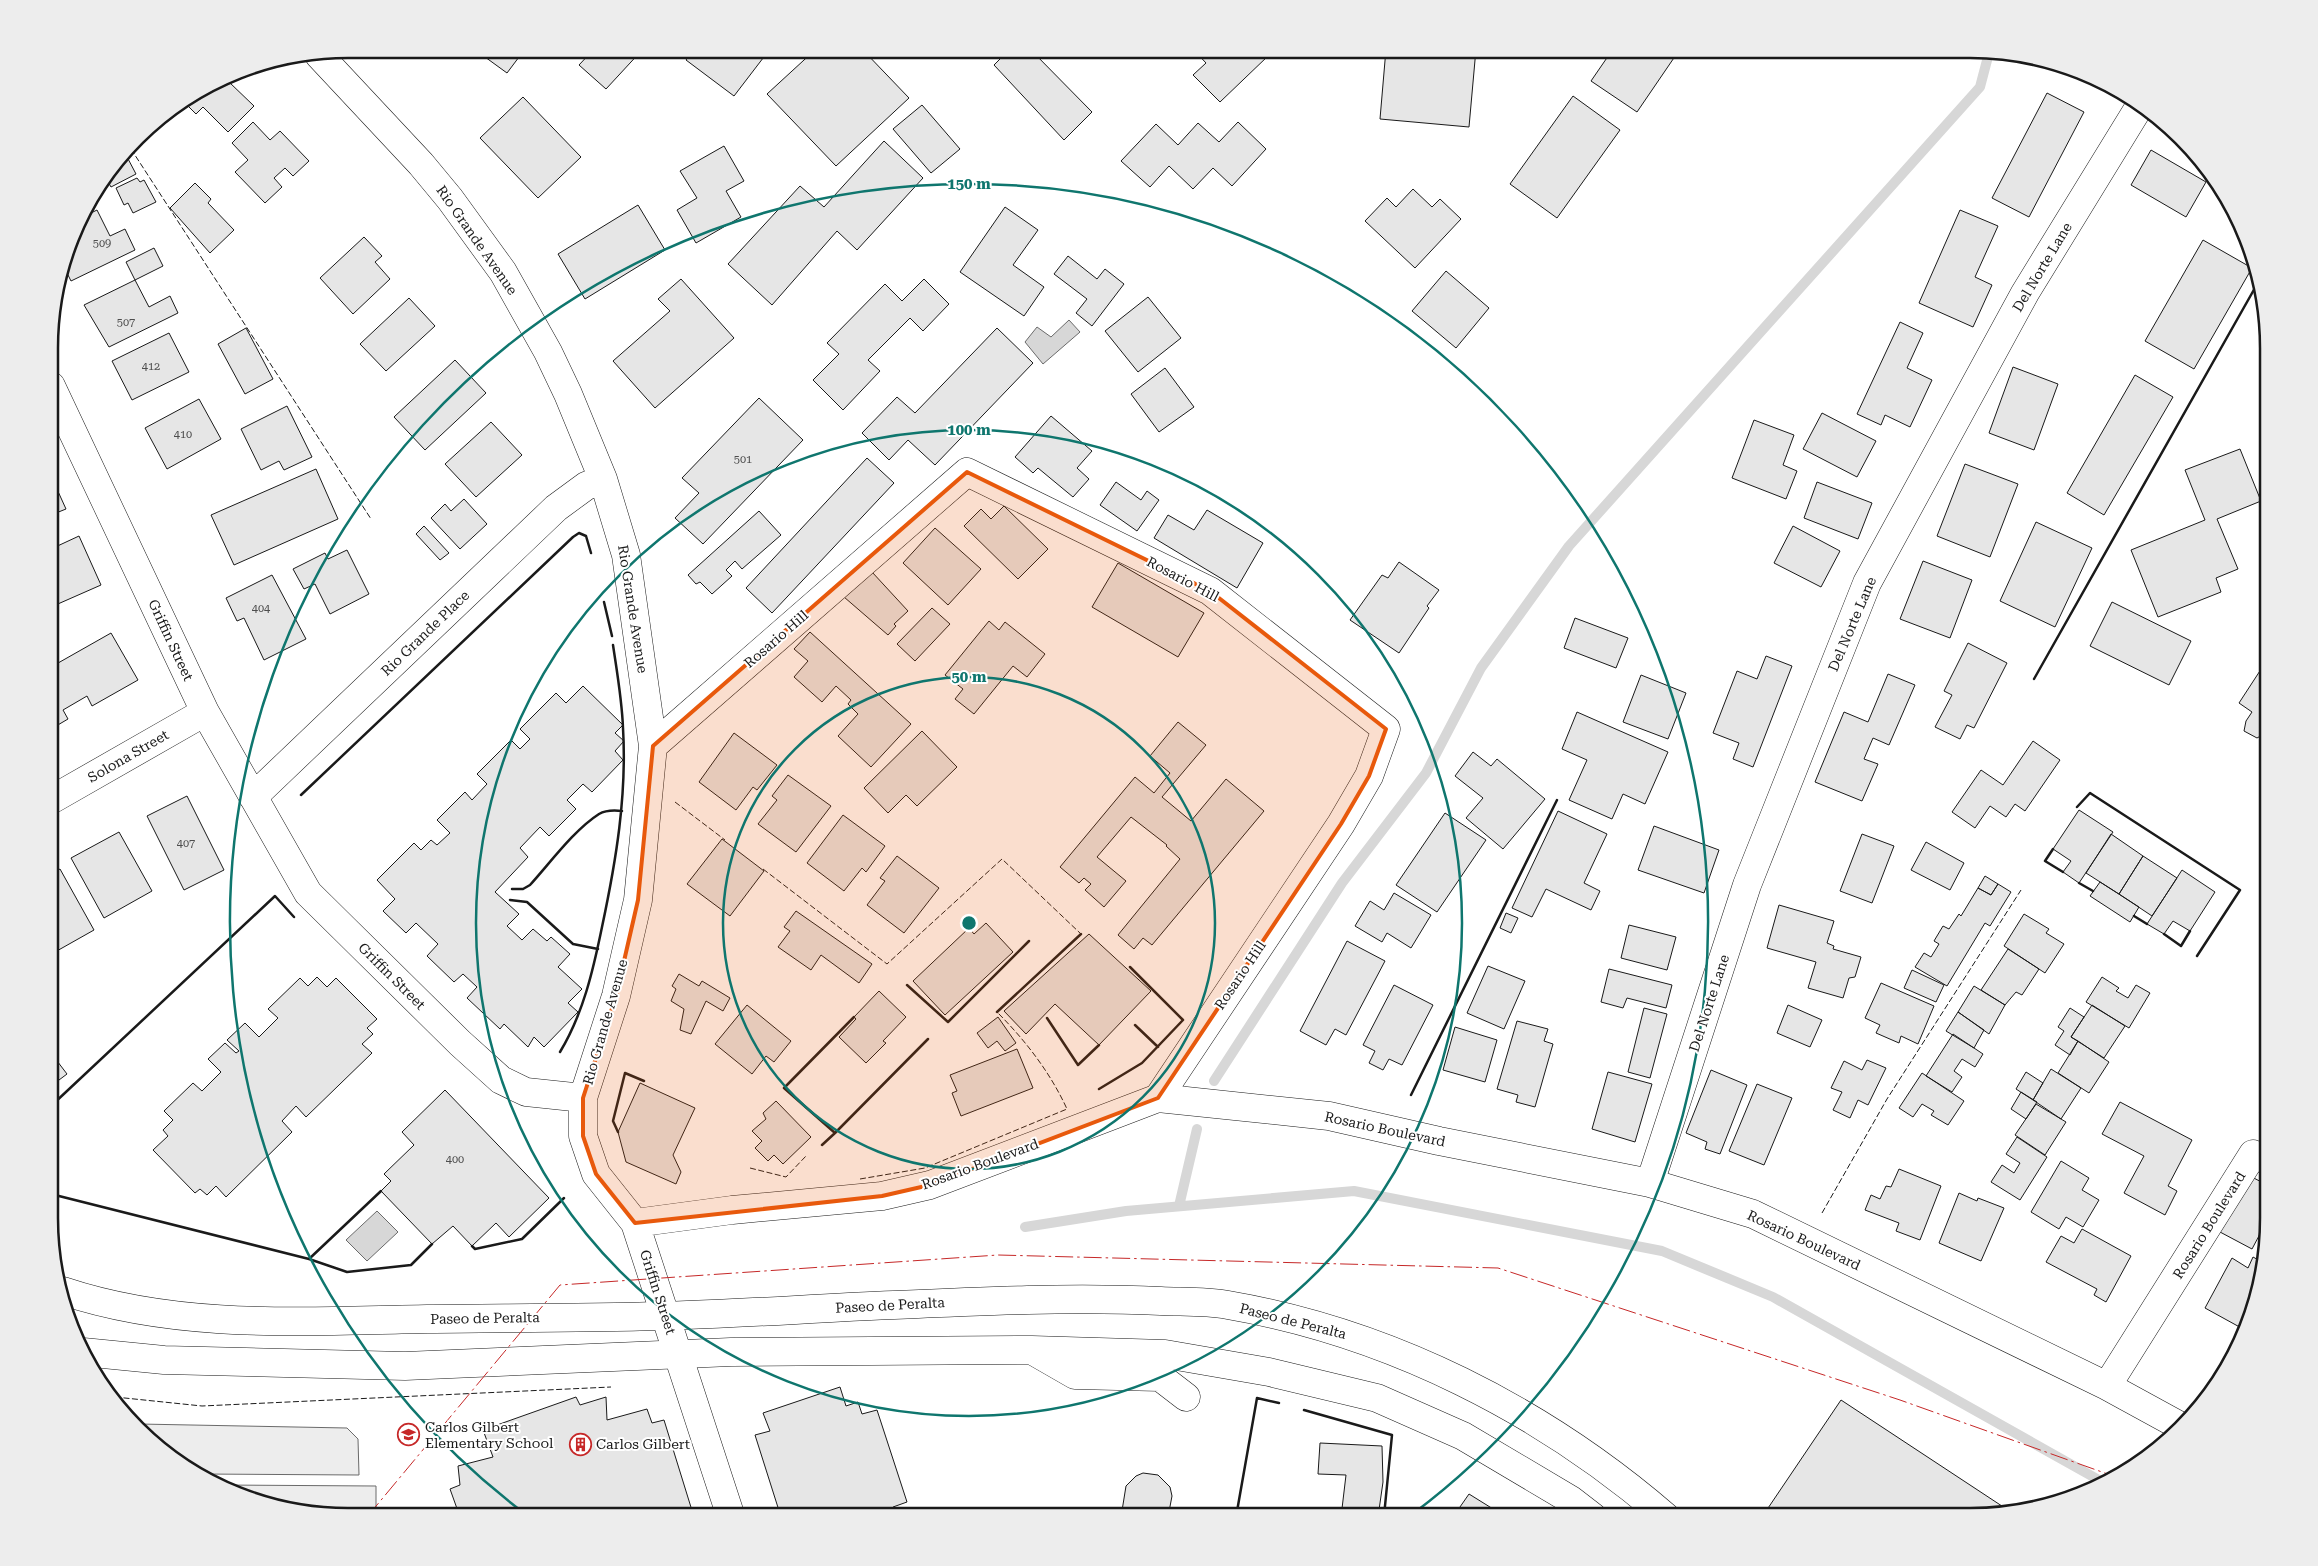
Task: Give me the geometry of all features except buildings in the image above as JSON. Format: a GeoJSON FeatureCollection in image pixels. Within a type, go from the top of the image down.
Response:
{"type":"FeatureCollection","features":[{"type":"Feature","properties":{"kind":"street","name":"Rio Grande Avenue"},"geometry":{"type":"LineString","coordinates":[[323,59],[421,164],[450,199],[503,272],[548,352],[603,479],[626,555],[653,746],[638,900],[616,996],[583,1098]]}},
{"type":"Feature","properties":{"kind":"street","name":"Del Norte Lane"},"geometry":{"type":"LineString","coordinates":[[1650,1183],[1747,885],[1868,583],[2025,293],[2137,110]]}},
{"type":"Feature","properties":{"kind":"street","name":"Griffin Street"},"geometry":{"type":"LineString","coordinates":[[57,399],[205,712],[308,893],[460,1043],[501,1080],[526,1092],[583,1098],[583,1136],[596,1174],[635,1223],[728,1508]]}},
{"type":"Feature","properties":{"kind":"street","name":"Rosario Hill"},"geometry":{"type":"LineString","coordinates":[[653,746],[967,472],[1210,590],[1386,729],[1369,776],[1341,824],[1158,1098]]}},
{"type":"Feature","properties":{"kind":"street","name":"Rio Grande Place"},"geometry":{"type":"LineString","coordinates":[[253,797],[556,508],[586,486],[603,479]]}},
{"type":"Feature","properties":{"kind":"street","name":"Solona Street"},"geometry":{"type":"LineString","coordinates":[[57,797],[205,712]]}},
{"type":"Feature","properties":{"kind":"street","name":"Rosario Boulevard"},"geometry":{"type":"LineString","coordinates":[[635,1223],[732,1210],[882,1196],[930,1184],[1158,1098],[1329,1116],[1439,1141],[1650,1183],[1753,1214],[2107,1386],[2176,1424]]}},
{"type":"Feature","properties":{"kind":"street","name":"Rosario Boulevard"},"geometry":{"type":"LineString","coordinates":[[2107,1386],[2253,1154],[2260,1157]]}},
{"type":"Feature","properties":{"kind":"street","name":"Paseo de Peralta"},"geometry":{"type":"LineString","coordinates":[[67,1292],[133,1310],[198,1319],[291,1322],[666,1316],[966,1301],[1100,1298],[1224,1304],[1326,1327],[1378,1345],[1452,1378],[1536,1421],[1595,1459],[1655,1508]]}},
{"type":"Feature","properties":{"kind":"street"},"geometry":{"type":"LineString","coordinates":[[1032,1350],[1075,1375],[1160,1377],[1186,1397]]}},
{"type":"Feature","properties":{"kind":"street"},"geometry":{"type":"LineString","coordinates":[[90,1353],[164,1360],[405,1366],[678,1353],[1032,1350],[1165,1354],[1269,1372],[1377,1398],[1463,1436],[1581,1508]]}},
{"type":"Feature","properties":{"kind":"highlighted area"},"geometry":{"type":"Polygon","coordinates":[[[967,472],[1210,591],[1386,729],[1369,776],[1341,824],[1158,1098],[930,1185],[882,1196],[635,1223],[596,1174],[583,1136],[583,1098],[616,996],[638,900],[653,746],[967,472]]]}},
{"type":"Feature","properties":{"kind":"shaded area"},"geometry":{"type":"Polygon","coordinates":[[[1069,320],[1080,332],[1043,364],[1025,342],[1037,327],[1051,337],[1069,320]]]}},
{"type":"Feature","properties":{"kind":"shaded area"},"geometry":{"type":"Polygon","coordinates":[[[377,1211],[398,1232],[367,1261],[346,1240],[377,1211]]]}},
{"type":"Feature","properties":{"kind":"shaded area"},"geometry":{"type":"Polygon","coordinates":[[[142,1424],[347,1428],[358,1439],[359,1475],[210,1474],[171,1449],[142,1424]]]}},
{"type":"Feature","properties":{"kind":"shaded area"},"geometry":{"type":"Polygon","coordinates":[[[235,1485],[376,1486],[376,1508],[329,1508],[273,1499],[235,1485]]]}},
{"type":"Feature","properties":{"kind":"waterway"},"geometry":{"type":"LineString","coordinates":[[1214,1081],[1342,883],[1426,773],[1481,668],[1569,546],[1980,87],[1988,58]]}},
{"type":"Feature","properties":{"kind":"waterway"},"geometry":{"type":"LineString","coordinates":[[1179,1206],[1197,1129]]}},
{"type":"Feature","properties":{"kind":"waterway"},"geometry":{"type":"LineString","coordinates":[[1025,1227],[1126,1211],[1354,1191],[1662,1251],[1773,1297],[2098,1479]]}},
{"type":"Feature","properties":{"kind":"fence"},"geometry":{"type":"LineString","coordinates":[[133,152],[371,519]]}},
{"type":"Feature","properties":{"kind":"fence"},"geometry":{"type":"LineString","coordinates":[[675,802],[725,840]]}},
{"type":"Feature","properties":{"kind":"fence"},"geometry":{"type":"LineString","coordinates":[[763,869],[887,964],[1002,859],[1081,934]]}},
{"type":"Feature","properties":{"kind":"fence"},"geometry":{"type":"LineString","coordinates":[[1822,1213],[1887,1099],[2021,890]]}},
{"type":"Feature","properties":{"kind":"fence"},"geometry":{"type":"LineString","coordinates":[[860,1179],[925,1168],[1067,1109],[1053,1082],[1036,1057],[997,1012]]}},
{"type":"Feature","properties":{"kind":"fence"},"geometry":{"type":"LineString","coordinates":[[750,1168],[786,1177],[806,1156]]}},
{"type":"Feature","properties":{"kind":"fence"},"geometry":{"type":"LineString","coordinates":[[119,1397],[202,1406],[611,1387]]}},
{"type":"Feature","properties":{"kind":"wall"},"geometry":{"type":"LineString","coordinates":[[2034,679],[2254,289]]}},
{"type":"Feature","properties":{"kind":"wall"},"geometry":{"type":"LineString","coordinates":[[301,795],[573,537],[579,533],[586,536],[591,553]]}},
{"type":"Feature","properties":{"kind":"wall"},"geometry":{"type":"LineString","coordinates":[[604,602],[612,636]]}},
{"type":"Feature","properties":{"kind":"wall"},"geometry":{"type":"LineString","coordinates":[[560,1052],[575,1023],[591,976],[616,853],[622,803],[624,753],[620,697],[613,645]]}},
{"type":"Feature","properties":{"kind":"wall"},"geometry":{"type":"LineString","coordinates":[[2077,807],[2090,793],[2240,890],[2197,956]]}},
{"type":"Feature","properties":{"kind":"wall"},"geometry":{"type":"LineString","coordinates":[[1411,1095],[1557,800]]}},
{"type":"Feature","properties":{"kind":"wall"},"geometry":{"type":"LineString","coordinates":[[512,889],[523,889],[530,885],[571,838],[599,814],[610,811],[622,811]]}},
{"type":"Feature","properties":{"kind":"wall"},"geometry":{"type":"LineString","coordinates":[[2053,849],[2045,861],[2063,872]]}},
{"type":"Feature","properties":{"kind":"wall"},"geometry":{"type":"LineString","coordinates":[[2079,883],[2093,891]]}},
{"type":"Feature","properties":{"kind":"wall"},"geometry":{"type":"LineString","coordinates":[[57,1100],[275,896],[294,917]]}},
{"type":"Feature","properties":{"kind":"wall"},"geometry":{"type":"LineString","coordinates":[[510,900],[527,902],[573,944],[598,949]]}},
{"type":"Feature","properties":{"kind":"wall"},"geometry":{"type":"LineString","coordinates":[[2134,916],[2147,924]]}},
{"type":"Feature","properties":{"kind":"wall"},"geometry":{"type":"LineString","coordinates":[[2164,934],[2181,946],[2190,931]]}},
{"type":"Feature","properties":{"kind":"wall"},"geometry":{"type":"LineString","coordinates":[[997,1012],[1081,934]]}},
{"type":"Feature","properties":{"kind":"wall"},"geometry":{"type":"LineString","coordinates":[[907,985],[948,1022],[1029,941]]}},
{"type":"Feature","properties":{"kind":"wall"},"geometry":{"type":"LineString","coordinates":[[1099,1089],[1142,1063],[1183,1020],[1130,967]]}},
{"type":"Feature","properties":{"kind":"wall"},"geometry":{"type":"LineString","coordinates":[[854,1017],[784,1088],[835,1133],[928,1039]]}},
{"type":"Feature","properties":{"kind":"wall"},"geometry":{"type":"LineString","coordinates":[[1047,1018],[1078,1065],[1099,1045]]}},
{"type":"Feature","properties":{"kind":"wall"},"geometry":{"type":"LineString","coordinates":[[1135,1025],[1158,1047]]}},
{"type":"Feature","properties":{"kind":"wall"},"geometry":{"type":"LineString","coordinates":[[618,1132],[613,1121],[625,1073],[644,1081]]}},
{"type":"Feature","properties":{"kind":"wall"},"geometry":{"type":"LineString","coordinates":[[822,1145],[835,1133]]}},
{"type":"Feature","properties":{"kind":"wall"},"geometry":{"type":"LineString","coordinates":[[381,1191],[309,1259],[347,1272],[411,1265],[432,1244]]}},
{"type":"Feature","properties":{"kind":"wall"},"geometry":{"type":"LineString","coordinates":[[57,1196],[309,1259]]}},
{"type":"Feature","properties":{"kind":"wall"},"geometry":{"type":"LineString","coordinates":[[472,1246],[475,1249],[522,1239],[564,1198]]}},
{"type":"Feature","properties":{"kind":"wall"},"geometry":{"type":"LineString","coordinates":[[1238,1508],[1257,1398],[1279,1403]]}},
{"type":"Feature","properties":{"kind":"wall"},"geometry":{"type":"LineString","coordinates":[[1304,1410],[1392,1435],[1385,1508]]}},
{"type":"Feature","properties":{"kind":"power"},"geometry":{"type":"LineString","coordinates":[[374,1508],[560,1285],[998,1255],[1498,1268],[1900,1400],[2108,1474]]}},
{"type":"Feature","properties":{"kind":"place","name":"Carlos Gilbert Elementary School"},"geometry":{"type":"Point","coordinates":[409,1435]}},
{"type":"Feature","properties":{"kind":"place","name":"Carlos Gilbert"},"geometry":{"type":"Point","coordinates":[580,1444]}}]}
